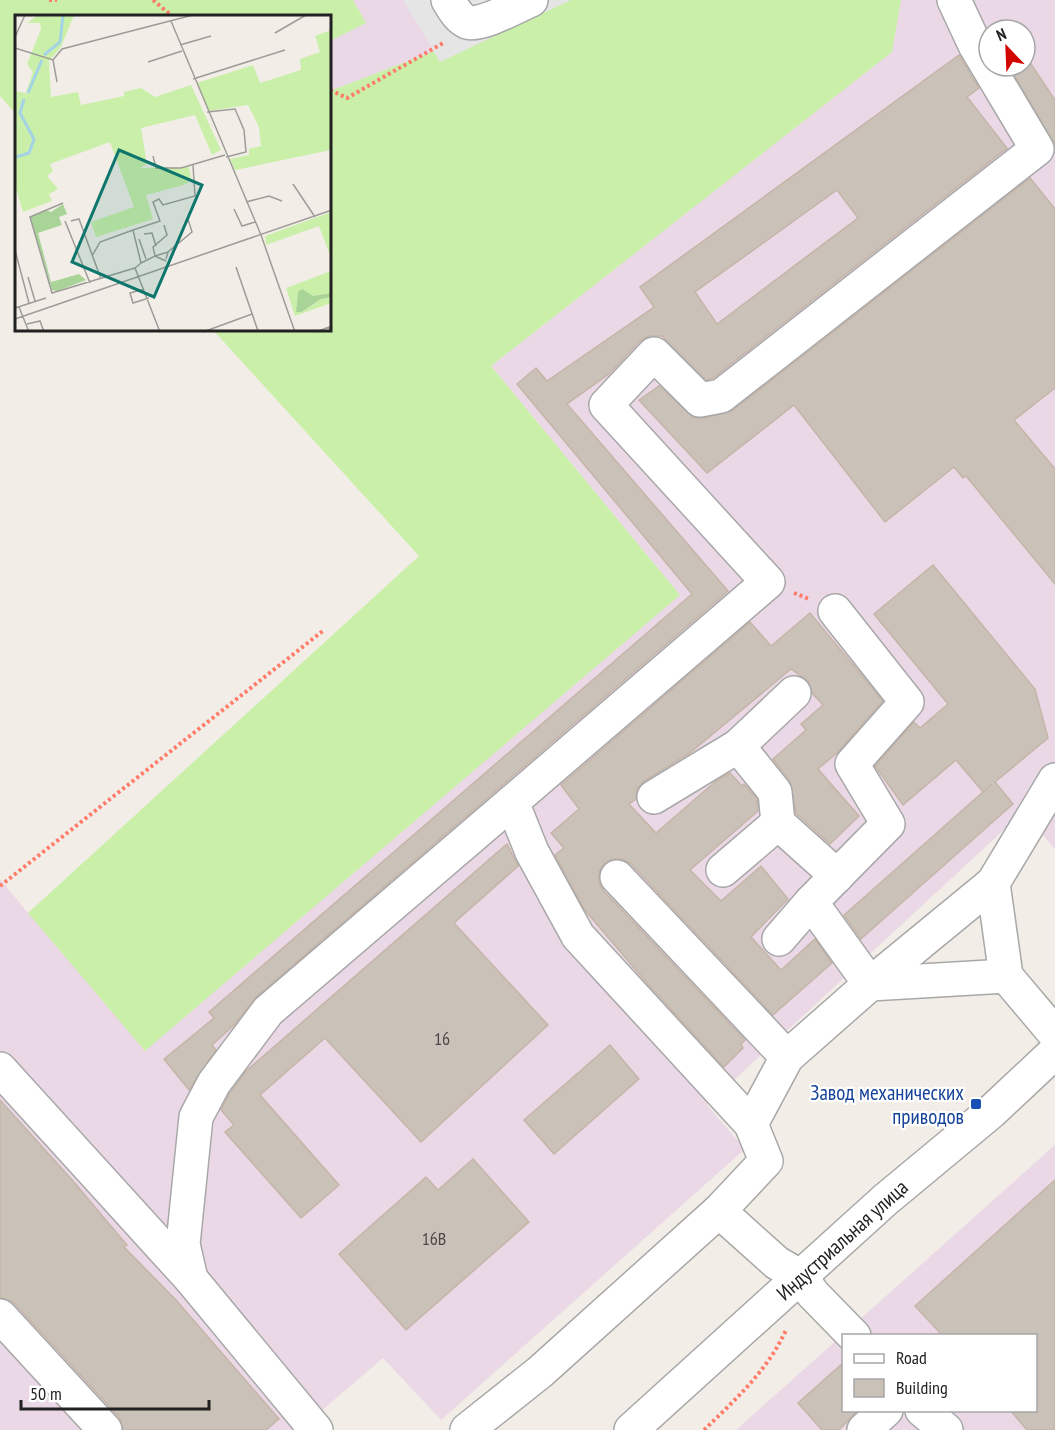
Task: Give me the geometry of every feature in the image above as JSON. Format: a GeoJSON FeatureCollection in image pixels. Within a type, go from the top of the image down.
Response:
{"type":"FeatureCollection","features":[{"type":"Feature","properties":{"kind":"street"},"geometry":{"type":"LineString","coordinates":[[448,0],[457,14],[466,21],[476,23],[531,0]]}},
{"type":"Feature","properties":{"kind":"street"},"geometry":{"type":"LineString","coordinates":[[190,1279],[183,1244],[196,1117],[214,1083],[268,1011],[768,582],[606,405],[654,354],[700,400],[721,396],[1037,149],[975,45],[954,0]]}},
{"type":"Feature","properties":{"kind":"street"},"geometry":{"type":"LineString","coordinates":[[780,939],[811,902],[888,824],[852,764],[907,702],[836,610]]}},
{"type":"Feature","properties":{"kind":"street"},"geometry":{"type":"LineString","coordinates":[[654,797],[738,746],[794,693]]}},
{"type":"Feature","properties":{"kind":"street"},"geometry":{"type":"LineString","coordinates":[[738,746],[775,792],[778,823],[837,876]]}},
{"type":"Feature","properties":{"kind":"street"},"geometry":{"type":"LineString","coordinates":[[752,1124],[787,1057],[870,984],[993,883],[1055,780]]}},
{"type":"Feature","properties":{"kind":"street"},"geometry":{"type":"LineString","coordinates":[[467,1430],[540,1372],[719,1210],[766,1161],[752,1124],[578,936],[532,852],[512,802]]}},
{"type":"Feature","properties":{"kind":"street"},"geometry":{"type":"LineString","coordinates":[[723,870],[778,823]]}},
{"type":"Feature","properties":{"kind":"street"},"geometry":{"type":"LineString","coordinates":[[617,877],[787,1057]]}},
{"type":"Feature","properties":{"kind":"street"},"geometry":{"type":"LineString","coordinates":[[993,883],[1006,975],[1055,1034]]}},
{"type":"Feature","properties":{"kind":"street"},"geometry":{"type":"LineString","coordinates":[[811,902],[870,984]]}},
{"type":"Feature","properties":{"kind":"street"},"geometry":{"type":"LineString","coordinates":[[870,984],[1006,975]]}},
{"type":"Feature","properties":{"kind":"street","name":"Индустриальная улица"},"geometry":{"type":"LineString","coordinates":[[631,1430],[885,1200],[991,1112],[1055,1052]]}},
{"type":"Feature","properties":{"kind":"street"},"geometry":{"type":"LineString","coordinates":[[0,1069],[190,1279],[316,1430]]}},
{"type":"Feature","properties":{"kind":"street"},"geometry":{"type":"LineString","coordinates":[[719,1210],[777,1263],[800,1276],[813,1294],[853,1334]]}},
{"type":"Feature","properties":{"kind":"street"},"geometry":{"type":"LineString","coordinates":[[0,1316],[105,1430]]}},
{"type":"Feature","properties":{"kind":"street"},"geometry":{"type":"LineString","coordinates":[[864,1430],[884,1412]]}},
{"type":"Feature","properties":{"kind":"street"},"geometry":{"type":"LineString","coordinates":[[924,1412],[946,1430]]}},
{"type":"Feature","properties":{"kind":"path"},"geometry":{"type":"LineString","coordinates":[[49,0],[57,0]]}},
{"type":"Feature","properties":{"kind":"path"},"geometry":{"type":"LineString","coordinates":[[153,0],[171,15]]}},
{"type":"Feature","properties":{"kind":"path"},"geometry":{"type":"LineString","coordinates":[[332,91],[347,98],[476,23]]}},
{"type":"Feature","properties":{"kind":"path"},"geometry":{"type":"LineString","coordinates":[[768,582],[836,610]]}},
{"type":"Feature","properties":{"kind":"path"},"geometry":{"type":"LineString","coordinates":[[0,886],[324,630]]}},
{"type":"Feature","properties":{"kind":"path"},"geometry":{"type":"LineString","coordinates":[[704,1430],[747,1388],[778,1348],[787,1329]]}},
{"type":"Feature","properties":{"kind":"shaded area"},"geometry":{"type":"Polygon","coordinates":[[[353,0],[567,0],[332,90],[332,40],[366,23],[353,0]]]}},
{"type":"Feature","properties":{"kind":"shaded area"},"geometry":{"type":"Polygon","coordinates":[[[403,0],[571,0],[440,62],[403,0]]]}},
{"type":"Feature","properties":{"kind":"shaded area"},"geometry":{"type":"Polygon","coordinates":[[[901,0],[1055,0],[1055,849],[1023,812],[707,1105],[745,1149],[441,1420],[383,1358],[299,1430],[0,1430],[0,879],[28,913],[680,595],[491,366],[891,52],[901,0]]]}},
{"type":"Feature","properties":{"kind":"shaded area"},"geometry":{"type":"Polygon","coordinates":[[[1055,1145],[1055,1430],[736,1430],[842,1335],[842,1412],[1037,1412],[1037,1334],[843,1334],[1055,1145]]]}},
{"type":"Feature","properties":{"kind":"green space"},"geometry":{"type":"Polygon","coordinates":[[[0,0],[353,0],[366,23],[332,40],[332,15],[15,15],[15,113],[0,96],[0,0]]]}},
{"type":"Feature","properties":{"kind":"green space"},"geometry":{"type":"Polygon","coordinates":[[[567,0],[901,0],[892,52],[491,366],[680,595],[145,1051],[28,913],[419,556],[215,332],[332,332],[332,90],[567,0]]]}},
{"type":"Feature","properties":{"kind":"building"},"geometry":{"type":"Polygon","coordinates":[[[959,55],[979,88],[967,97],[1007,148],[713,378],[706,380],[662,336],[649,336],[640,341],[609,374],[567,404],[728,591],[256,997],[234,1025],[212,1045],[216,1050],[189,1090],[164,1059],[214,1018],[209,1012],[692,594],[517,384],[536,368],[547,381],[654,307],[640,287],[959,55]],[[837,190],[695,292],[717,324],[858,218],[837,190]]]}},
{"type":"Feature","properties":{"kind":"building"},"geometry":{"type":"Polygon","coordinates":[[[1037,73],[1055,100],[1055,145],[1016,78],[1037,78],[1037,73]]]}},
{"type":"Feature","properties":{"kind":"building"},"geometry":{"type":"Polygon","coordinates":[[[1030,178],[1055,209],[1055,388],[1014,420],[1055,469],[1055,584],[966,476],[963,478],[954,467],[885,522],[794,405],[707,473],[639,400],[659,386],[694,418],[704,418],[732,411],[1030,178]]]}},
{"type":"Feature","properties":{"kind":"building"},"geometry":{"type":"Polygon","coordinates":[[[933,565],[1035,689],[1048,738],[995,782],[1013,804],[861,939],[844,915],[983,792],[956,760],[903,805],[875,766],[914,722],[920,728],[948,704],[874,614],[933,565]]]}},
{"type":"Feature","properties":{"kind":"building"},"geometry":{"type":"Polygon","coordinates":[[[810,613],[883,701],[838,752],[818,769],[859,816],[830,844],[796,813],[790,781],[773,759],[806,730],[801,724],[823,705],[812,693],[808,681],[791,669],[690,753],[644,781],[637,789],[636,799],[629,804],[656,833],[716,781],[730,773],[757,799],[758,811],[690,870],[721,901],[761,866],[788,899],[751,937],[781,970],[815,939],[832,963],[773,1015],[631,864],[622,859],[612,859],[604,864],[599,872],[599,882],[603,890],[745,1040],[741,1044],[743,1048],[724,1067],[646,982],[584,909],[555,855],[564,848],[551,833],[579,809],[561,785],[750,622],[771,646],[810,613]]]}},
{"type":"Feature","properties":{"kind":"building"},"geometry":{"type":"Polygon","coordinates":[[[507,844],[518,866],[454,923],[548,1025],[421,1142],[325,1038],[260,1095],[339,1185],[301,1218],[225,1132],[234,1125],[221,1110],[230,1093],[245,1072],[507,844]]]}},
{"type":"Feature","properties":{"kind":"building"},"geometry":{"type":"Polygon","coordinates":[[[610,1045],[639,1079],[554,1154],[524,1120],[610,1045]]]}},
{"type":"Feature","properties":{"kind":"building"},"geometry":{"type":"Polygon","coordinates":[[[0,1100],[127,1245],[124,1247],[176,1300],[279,1419],[266,1430],[123,1430],[119,1417],[14,1303],[0,1297],[0,1100]]]}},
{"type":"Feature","properties":{"kind":"building"},"geometry":{"type":"Polygon","coordinates":[[[473,1159],[529,1222],[406,1330],[339,1254],[426,1177],[438,1190],[473,1159]]]}},
{"type":"Feature","properties":{"kind":"building"},"geometry":{"type":"Polygon","coordinates":[[[1055,1180],[1055,1430],[1027,1430],[1012,1412],[1037,1412],[1037,1334],[941,1334],[915,1306],[1055,1180]]]}},
{"type":"Feature","properties":{"kind":"building"},"geometry":{"type":"Polygon","coordinates":[[[842,1364],[842,1412],[856,1412],[839,1430],[822,1430],[798,1403],[842,1364]]]}},
{"type":"Feature","properties":{"kind":"place","name":"Завод механических приводов"},"geometry":{"type":"Point","coordinates":[976,1104]}}]}
